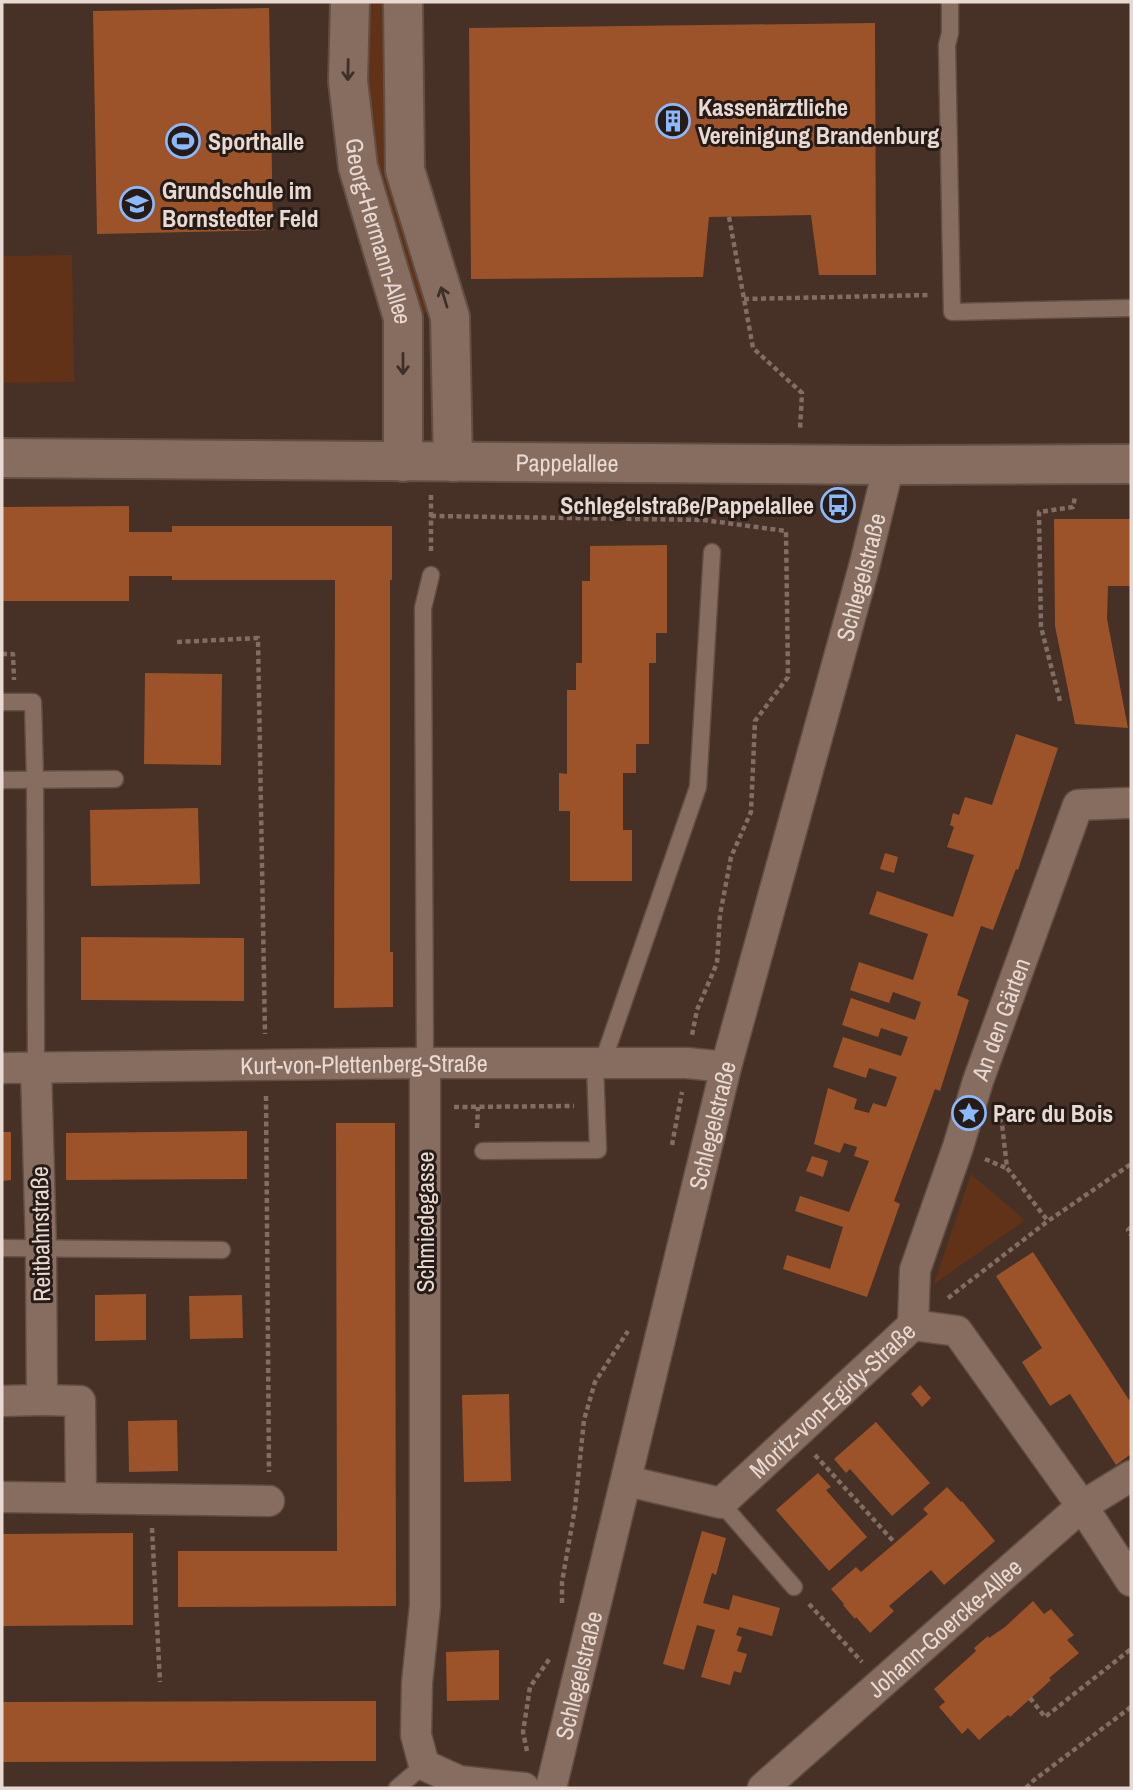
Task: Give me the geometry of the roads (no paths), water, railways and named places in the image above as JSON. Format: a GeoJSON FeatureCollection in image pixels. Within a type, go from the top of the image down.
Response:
{"type":"FeatureCollection","features":[{"type":"Feature","properties":{"kind":"street","name":"Georg-Hermann-Allee"},"geometry":{"type":"LineString","coordinates":[[351,2],[348,81],[358,167],[404,318],[429,462]]}},
{"type":"Feature","properties":{"kind":"street","name":"Georg-Hermann-Allee"},"geometry":{"type":"LineString","coordinates":[[403,2],[405,170],[450,317],[429,462]]}},
{"type":"Feature","properties":{"kind":"street","name":"Pappelallee"},"geometry":{"type":"LineString","coordinates":[[2,458],[889,466],[1131,464]]}},
{"type":"Feature","properties":{"kind":"street","name":"Schlegelstraße"},"geometry":{"type":"LineString","coordinates":[[551,1788],[726,1067],[864,567],[889,466]]}},
{"type":"Feature","properties":{"kind":"street","name":"An den Gärten"},"geometry":{"type":"LineString","coordinates":[[913,1325],[915,1270],[978,1081],[1078,805],[1128,803]]}},
{"type":"Feature","properties":{"kind":"street","name":"Kurt-von-Plettenberg-Straße"},"geometry":{"type":"LineString","coordinates":[[2,1068],[425,1063],[687,1063],[726,1067]]}},
{"type":"Feature","properties":{"kind":"street","name":"Schmiedegasse"},"geometry":{"type":"LineString","coordinates":[[424,1765],[416,1735],[417,1682],[425,1606],[425,1063]]}},
{"type":"Feature","properties":{"kind":"street","name":"Reitbahnstraße"},"geometry":{"type":"LineString","coordinates":[[36,1068],[42,1400]]}},
{"type":"Feature","properties":{"kind":"street","name":"Moritz-von-Egidy-Straße"},"geometry":{"type":"LineString","coordinates":[[721,1503],[913,1325],[957,1331],[1082,1506],[1131,1581]]}},
{"type":"Feature","properties":{"kind":"street"},"geometry":{"type":"LineString","coordinates":[[2,1401],[80,1401],[81,1498]]}},
{"type":"Feature","properties":{"kind":"street","name":"Johann-Goercke-Allee"},"geometry":{"type":"LineString","coordinates":[[763,1788],[1082,1506],[1131,1476]]}},
{"type":"Feature","properties":{"kind":"street"},"geometry":{"type":"LineString","coordinates":[[627,1481],[721,1503]]}},
{"type":"Feature","properties":{"kind":"street"},"geometry":{"type":"LineString","coordinates":[[2,1497],[269,1501]]}},
{"type":"Feature","properties":{"kind":"street"},"geometry":{"type":"LineString","coordinates":[[424,1765],[458,1781],[524,1788]]}},
{"type":"Feature","properties":{"kind":"lane"},"geometry":{"type":"LineString","coordinates":[[950,2],[950,33],[947,45],[952,312],[1131,308]]}},
{"type":"Feature","properties":{"kind":"lane"},"geometry":{"type":"LineString","coordinates":[[483,1151],[598,1150],[596,1105],[599,1064],[698,786],[712,552]]}},
{"type":"Feature","properties":{"kind":"lane","name":"Schmiedegasse"},"geometry":{"type":"LineString","coordinates":[[425,1063],[423,608],[431,575]]}},
{"type":"Feature","properties":{"kind":"lane"},"geometry":{"type":"LineString","coordinates":[[8,702],[33,702],[36,1068]]}},
{"type":"Feature","properties":{"kind":"lane"},"geometry":{"type":"LineString","coordinates":[[2,780],[115,779]]}},
{"type":"Feature","properties":{"kind":"lane"},"geometry":{"type":"LineString","coordinates":[[2,1248],[222,1250]]}},
{"type":"Feature","properties":{"kind":"lane"},"geometry":{"type":"LineString","coordinates":[[721,1503],[794,1587]]}},
{"type":"Feature","properties":{"kind":"lane"},"geometry":{"type":"LineString","coordinates":[[397,1788],[424,1765]]}},
{"type":"Feature","properties":{"kind":"place","name":"Kassenärztliche Vereinigung Brandenburg"},"geometry":{"type":"Point","coordinates":[673,121]}},
{"type":"Feature","properties":{"kind":"place","name":"Sporthalle"},"geometry":{"type":"Point","coordinates":[183,141]}},
{"type":"Feature","properties":{"kind":"place","name":"Grundschule im Bornstedter Feld"},"geometry":{"type":"Point","coordinates":[137,204]}},
{"type":"Feature","properties":{"kind":"place","name":"Schlegelstraße/Pappelallee"},"geometry":{"type":"Point","coordinates":[838,505]}},
{"type":"Feature","properties":{"kind":"place","name":"Parc du Bois"},"geometry":{"type":"Point","coordinates":[969,1113]}}]}
